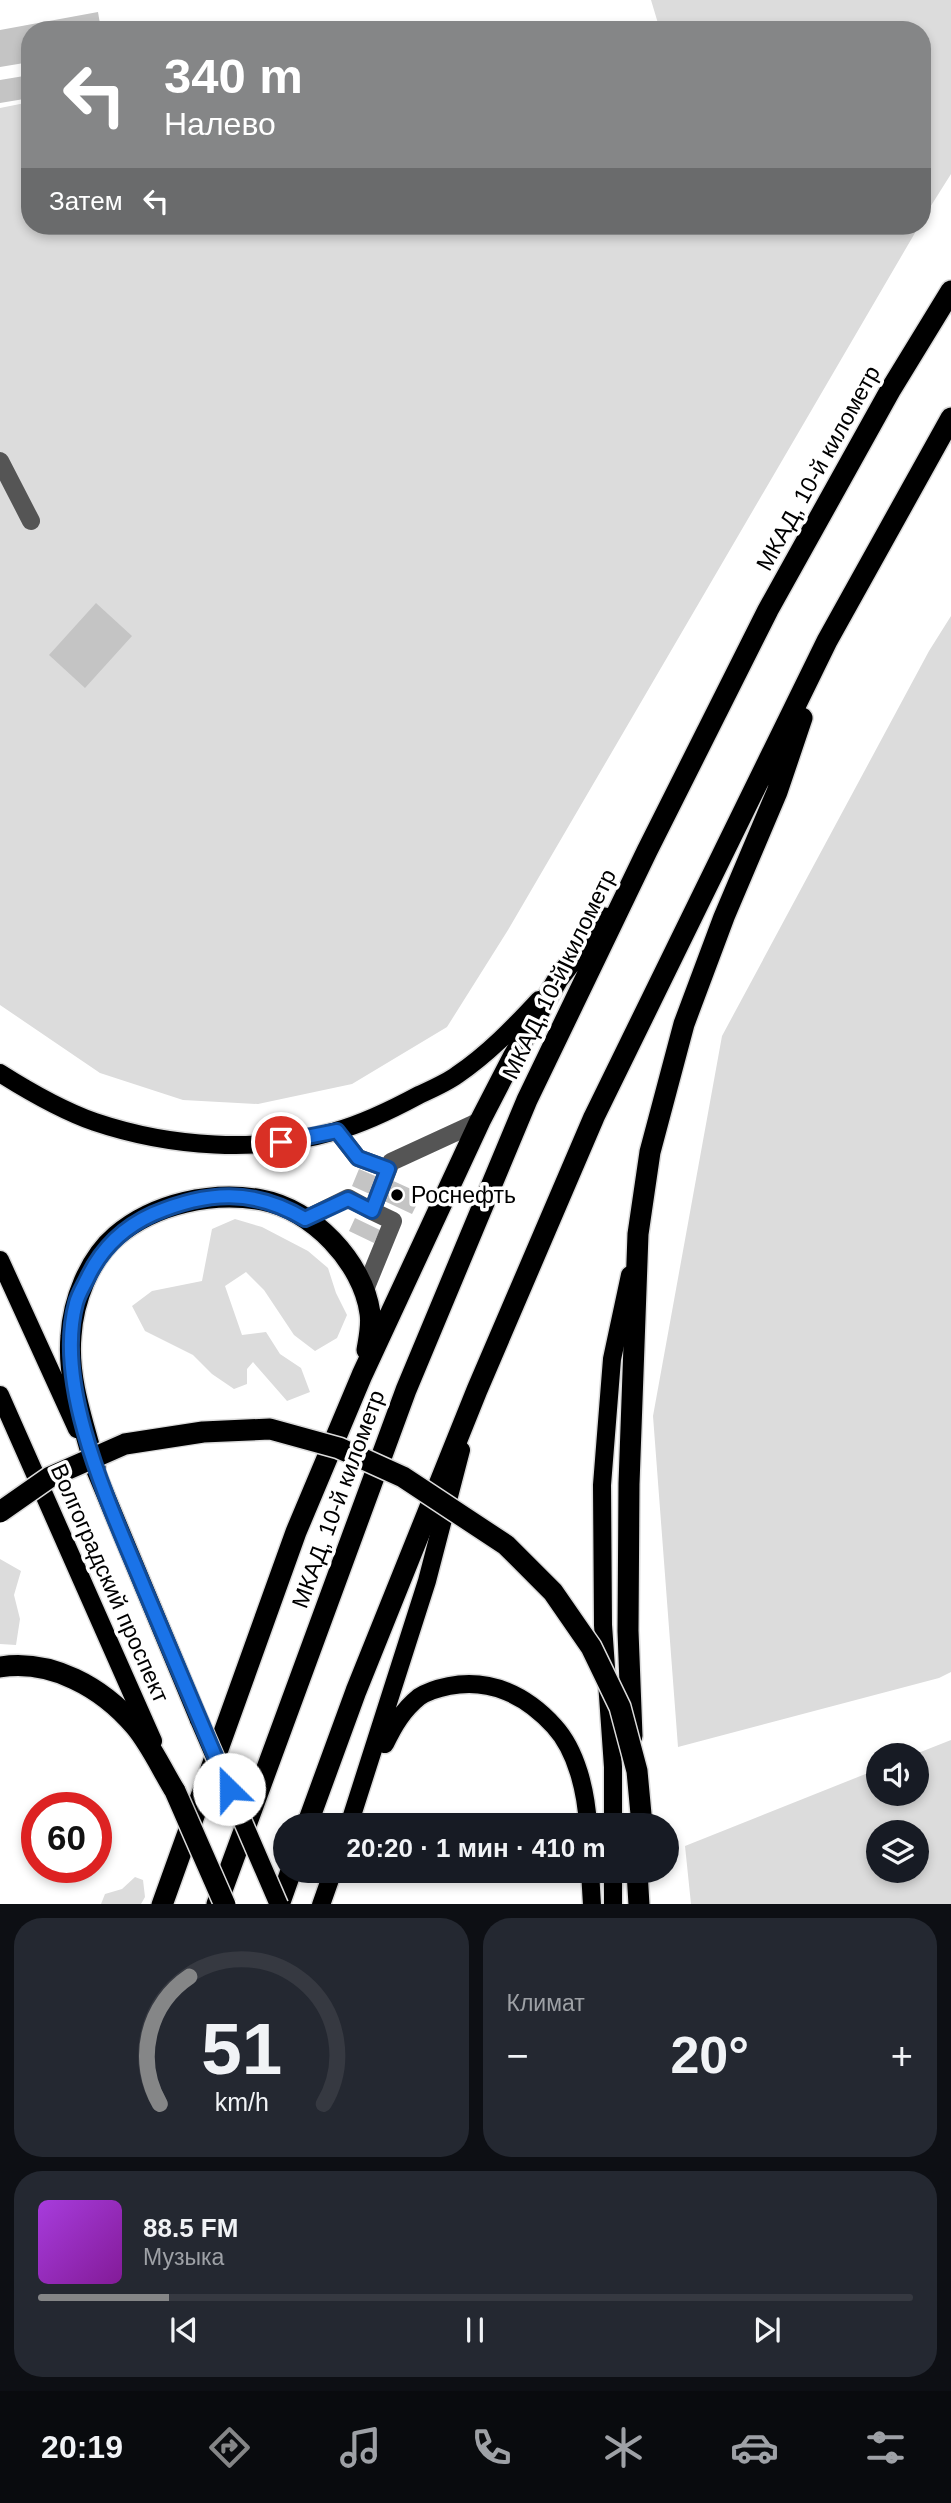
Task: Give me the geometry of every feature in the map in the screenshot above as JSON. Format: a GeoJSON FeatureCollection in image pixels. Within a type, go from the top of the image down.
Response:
{"type":"FeatureCollection","features":[{"type":"Feature","properties":{"kind":"highway","name":"МКАД, 10-й километр"},"geometry":{"type":"LineString","coordinates":[[217,1904],[406,1390],[527,1100],[647,851],[768,610],[891,390],[951,291]]}},
{"type":"Feature","properties":{"kind":"highway"},"geometry":{"type":"LineString","coordinates":[[311,1813],[361,1678],[477,1390],[594,1117],[827,640],[951,418]]}},
{"type":"Feature","properties":{"kind":"highway"},"geometry":{"type":"LineString","coordinates":[[635,1813],[628,1618],[629,1484],[638,1234],[650,1152],[684,1024],[724,917],[777,792],[827,640]]}},
{"type":"Feature","properties":{"kind":"highway"},"geometry":{"type":"LineString","coordinates":[[162,1904],[296,1532],[362,1375],[480,1121],[513,1057],[558,979],[604,919],[647,851]]}},
{"type":"Feature","properties":{"kind":"highway"},"geometry":{"type":"LineString","coordinates":[[94,1467],[72,1378],[70,1337],[76,1302],[94,1264],[115,1237],[142,1219],[182,1202],[227,1196],[264,1200],[287,1208],[331,1238],[355,1269],[370,1313],[370,1336],[362,1375]]}},
{"type":"Feature","properties":{"kind":"highway"},"geometry":{"type":"LineString","coordinates":[[0,1512],[50,1477],[125,1444],[203,1432],[270,1429],[339,1447],[403,1477],[506,1545],[553,1592],[591,1647],[620,1707],[637,1771],[641,1813]]}},
{"type":"Feature","properties":{"kind":"highway"},"geometry":{"type":"LineString","coordinates":[[0,1667],[30,1666],[56,1671],[86,1684],[114,1704],[135,1726],[175,1791],[225,1904]]}},
{"type":"Feature","properties":{"kind":"highway"},"geometry":{"type":"LineString","coordinates":[[279,1904],[287,1883]]}},
{"type":"Feature","properties":{"kind":"highway"},"geometry":{"type":"LineString","coordinates":[[638,1883],[639,1904]]}},
{"type":"Feature","properties":{"kind":"highway"},"geometry":{"type":"LineString","coordinates":[[644,1883],[645,1904]]}},
{"type":"Feature","properties":{"kind":"main road"},"geometry":{"type":"LineString","coordinates":[[0,1073],[42,1099],[94,1122],[166,1140],[223,1144],[281,1142],[337,1131],[397,1107],[457,1076],[509,1032],[558,979]]}},
{"type":"Feature","properties":{"kind":"main road"},"geometry":{"type":"LineString","coordinates":[[613,1813],[613,1767],[603,1625],[602,1485],[612,1359],[638,1234]]}},
{"type":"Feature","properties":{"kind":"main road","name":"Волгоградский проспект"},"geometry":{"type":"LineString","coordinates":[[0,1260],[94,1467],[279,1904]]}},
{"type":"Feature","properties":{"kind":"main road"},"geometry":{"type":"LineString","coordinates":[[353,1813],[427,1581],[477,1390]]}},
{"type":"Feature","properties":{"kind":"main road","name":"Волгоградский проспект"},"geometry":{"type":"LineString","coordinates":[[0,1395],[175,1791]]}},
{"type":"Feature","properties":{"kind":"main road"},"geometry":{"type":"LineString","coordinates":[[357,1801],[394,1724],[421,1696],[437,1688],[463,1683],[489,1684],[512,1693],[554,1726],[575,1760],[587,1813]]}},
{"type":"Feature","properties":{"kind":"main road"},"geometry":{"type":"LineString","coordinates":[[321,1904],[329,1883]]}},
{"type":"Feature","properties":{"kind":"main road"},"geometry":{"type":"LineString","coordinates":[[591,1883],[592,1904]]}},
{"type":"Feature","properties":{"kind":"main road"},"geometry":{"type":"LineString","coordinates":[[613,1883],[613,1904]]}},
{"type":"Feature","properties":{"kind":"lane"},"geometry":{"type":"LineString","coordinates":[[0,461],[31,521]]}},
{"type":"Feature","properties":{"kind":"lane"},"geometry":{"type":"LineString","coordinates":[[372,1211],[391,1162],[480,1121]]}},
{"type":"Feature","properties":{"kind":"lane"},"geometry":{"type":"LineString","coordinates":[[337,1131],[358,1158],[388,1169]]}},
{"type":"Feature","properties":{"kind":"lane"},"geometry":{"type":"LineString","coordinates":[[305,1219],[348,1199],[394,1221],[364,1292]]}},
{"type":"Feature","properties":{"kind":"shaded area"},"geometry":{"type":"Polygon","coordinates":[[[651,0],[951,0],[951,174],[931,206],[931,21],[657,21],[651,0]]]}},
{"type":"Feature","properties":{"kind":"shaded area"},"geometry":{"type":"Polygon","coordinates":[[[21,104],[21,235],[914,235],[508,930],[447,1027],[352,1084],[258,1104],[183,1100],[100,1073],[0,1005],[0,108],[21,104]]]}},
{"type":"Feature","properties":{"kind":"shaded area"},"geometry":{"type":"Polygon","coordinates":[[[951,616],[951,1672],[939,1678],[678,1747],[653,1416],[722,1036],[929,651],[951,616]]]}},
{"type":"Feature","properties":{"kind":"shaded area"},"geometry":{"type":"Polygon","coordinates":[[[235,1219],[262,1227],[308,1251],[328,1268],[347,1315],[337,1338],[315,1351],[294,1335],[264,1290],[246,1272],[225,1286],[242,1335],[266,1332],[280,1354],[301,1368],[310,1392],[287,1401],[253,1362],[247,1369],[247,1384],[234,1389],[212,1374],[193,1355],[145,1331],[132,1306],[152,1291],[202,1281],[212,1229],[235,1219]]]}},
{"type":"Feature","properties":{"kind":"shaded area"},"geometry":{"type":"Polygon","coordinates":[[[0,1559],[21,1571],[14,1595],[20,1619],[16,1645],[0,1644],[0,1559]]]}},
{"type":"Feature","properties":{"kind":"shaded area"},"geometry":{"type":"Polygon","coordinates":[[[951,1740],[951,1904],[691,1904],[685,1846],[866,1774],[866,1806],[929,1806],[929,1749],[951,1740]]]}},
{"type":"Feature","properties":{"kind":"shaded area"},"geometry":{"type":"Polygon","coordinates":[[[135,1877],[143,1880],[145,1897],[141,1904],[101,1904],[105,1894],[122,1889],[135,1877]]]}},
{"type":"Feature","properties":{"kind":"building"},"geometry":{"type":"Polygon","coordinates":[[[98,12],[100,21],[49,21],[98,12]]]}},
{"type":"Feature","properties":{"kind":"building"},"geometry":{"type":"Polygon","coordinates":[[[21,26],[21,64],[0,67],[0,30],[21,26]]]}},
{"type":"Feature","properties":{"kind":"building"},"geometry":{"type":"Polygon","coordinates":[[[21,76],[21,100],[0,103],[0,80],[21,76]]]}},
{"type":"Feature","properties":{"kind":"building"},"geometry":{"type":"Polygon","coordinates":[[[96,603],[132,636],[85,688],[49,655],[96,603]]]}},
{"type":"Feature","properties":{"kind":"building"},"geometry":{"type":"Polygon","coordinates":[[[359,1169],[380,1178],[372,1195],[352,1186],[359,1169]]]}},
{"type":"Feature","properties":{"kind":"building"},"geometry":{"type":"Polygon","coordinates":[[[389,1179],[422,1194],[412,1214],[380,1199],[389,1179]]]}},
{"type":"Feature","properties":{"kind":"building"},"geometry":{"type":"Polygon","coordinates":[[[355,1218],[380,1230],[374,1243],[349,1231],[355,1218]]]}},
{"type":"Feature","properties":{"kind":"place","name":"Роснефть"},"geometry":{"type":"Point","coordinates":[397,1195]}},
{"type":"Feature","properties":{"kind":"route"},"geometry":{"type":"LineString","coordinates":[[229,1789],[94,1467],[72,1378],[70,1337],[76,1302],[94,1264],[115,1237],[142,1219],[182,1202],[227,1196],[264,1200],[287,1208],[305,1219],[348,1199],[372,1211],[388,1169],[358,1158],[337,1131],[281,1142]]}}]}
